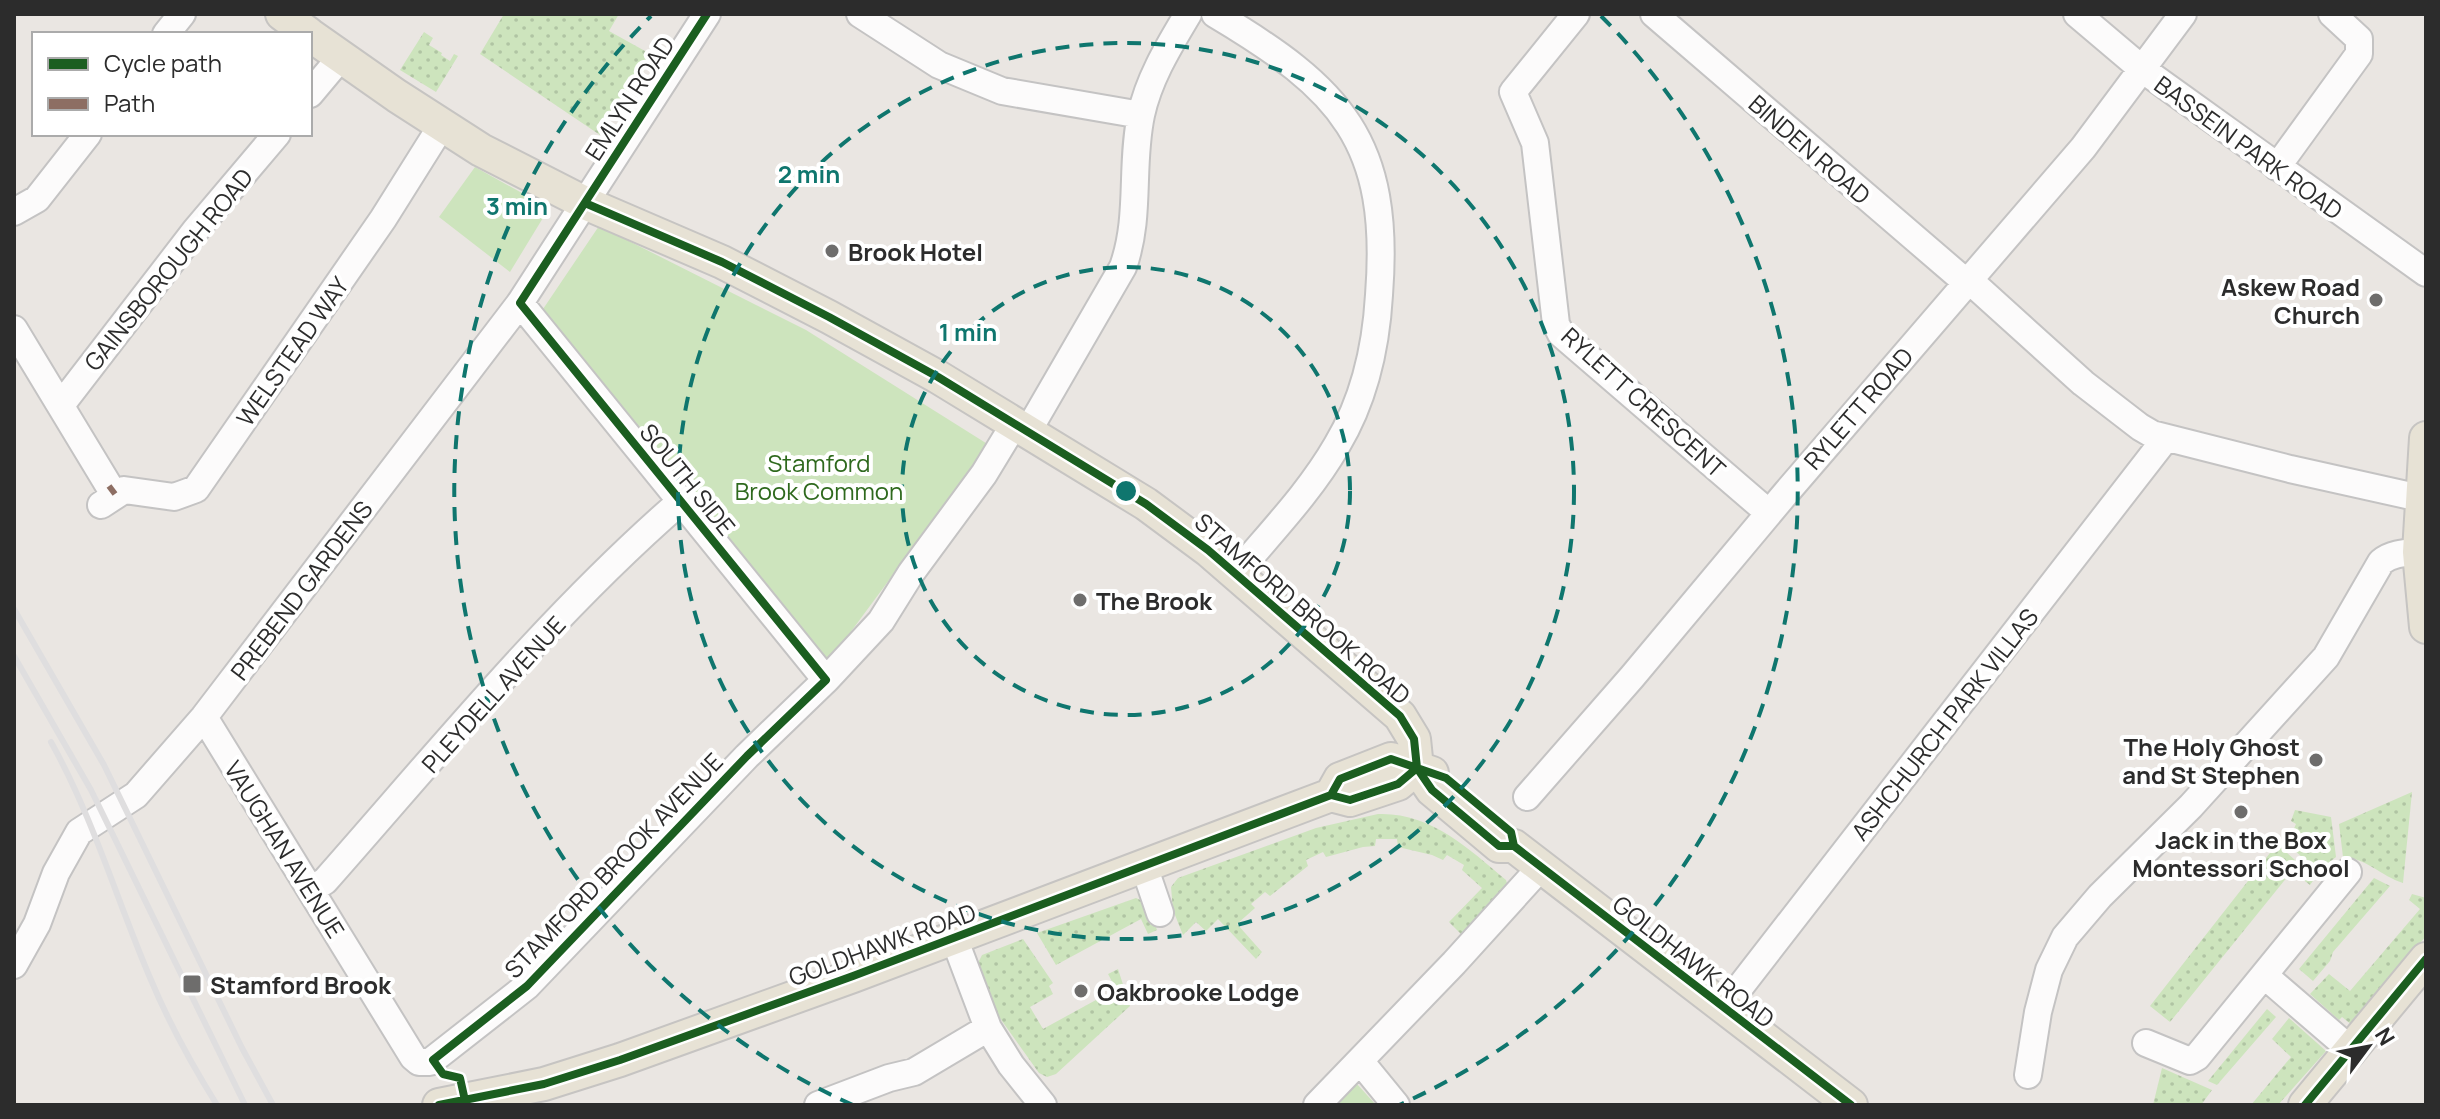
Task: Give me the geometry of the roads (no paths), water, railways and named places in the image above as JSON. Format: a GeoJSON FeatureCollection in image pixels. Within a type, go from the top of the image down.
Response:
{"type":"FeatureCollection","features":[{"type":"Feature","properties":{"kind":"main road","name":"STAMFORD BROOK ROAD"},"geometry":{"type":"LineString","coordinates":[[312,34],[341,57],[481,150],[585,203],[722,262],[938,377],[1146,504],[1191,536],[1400,716],[1414,739],[1417,768]]}},
{"type":"Feature","properties":{"kind":"main road"},"geometry":{"type":"LineString","coordinates":[[2425,452],[2420,498],[2426,627]]}},
{"type":"Feature","properties":{"kind":"main road","name":"GOLDHAWK ROAD"},"geometry":{"type":"LineString","coordinates":[[439,1105],[571,1076],[954,938],[1331,795],[1350,800],[1398,784],[1417,768],[1432,790],[1499,846],[1514,846],[1851,1105]]}},
{"type":"Feature","properties":{"kind":"main road"},"geometry":{"type":"LineString","coordinates":[[2305,1105],[2424,968]]}},
{"type":"Feature","properties":{"kind":"street"},"geometry":{"type":"LineString","coordinates":[[168,32],[182,14]]}},
{"type":"Feature","properties":{"kind":"street","name":"EMLYN ROAD"},"geometry":{"type":"LineString","coordinates":[[585,203],[707,14]]}},
{"type":"Feature","properties":{"kind":"street"},"geometry":{"type":"LineString","coordinates":[[860,14],[939,65],[1002,91],[1141,115]]}},
{"type":"Feature","properties":{"kind":"street","name":"STAMFORD BROOK AVENUE"},"geometry":{"type":"LineString","coordinates":[[419,1062],[433,1060],[527,986],[881,621],[911,573],[1022,427],[1113,287],[1131,244],[1141,115],[1155,72],[1188,14]]}},
{"type":"Feature","properties":{"kind":"street"},"geometry":{"type":"LineString","coordinates":[[1215,14],[1271,47],[1312,79],[1345,120],[1357,138],[1372,174],[1381,218],[1382,241],[1376,330],[1356,408],[1329,459],[1236,574]]}},
{"type":"Feature","properties":{"kind":"street","name":"RYLETT CRESCENT"},"geometry":{"type":"LineString","coordinates":[[1576,14],[1513,92],[1535,143],[1556,324],[1561,334],[1769,513]]}},
{"type":"Feature","properties":{"kind":"street","name":"BINDEN ROAD"},"geometry":{"type":"LineString","coordinates":[[1654,14],[2083,383],[2140,427],[2166,438],[2420,498]]}},
{"type":"Feature","properties":{"kind":"street","name":"BASSEIN PARK ROAD"},"geometry":{"type":"LineString","coordinates":[[2077,14],[2142,69],[2426,273]]}},
{"type":"Feature","properties":{"kind":"street","name":"RYLETT ROAD"},"geometry":{"type":"LineString","coordinates":[[1527,797],[2083,148],[2183,14]]}},
{"type":"Feature","properties":{"kind":"street"},"geometry":{"type":"LineString","coordinates":[[2277,167],[2359,54],[2359,39],[2332,14]]}},
{"type":"Feature","properties":{"kind":"street"},"geometry":{"type":"LineString","coordinates":[[312,92],[341,57]]}},
{"type":"Feature","properties":{"kind":"street","name":"WELSTEAD WAY"},"geometry":{"type":"LineString","coordinates":[[61,405],[105,495],[124,490],[174,497],[196,489],[383,219],[436,121]]}},
{"type":"Feature","properties":{"kind":"street"},"geometry":{"type":"LineString","coordinates":[[14,212],[37,199],[86,136]]}},
{"type":"Feature","properties":{"kind":"street","name":"GAINSBOROUGH ROAD"},"geometry":{"type":"LineString","coordinates":[[61,405],[195,231],[275,136]]}},
{"type":"Feature","properties":{"kind":"street","name":"PREBEND GARDENS"},"geometry":{"type":"LineString","coordinates":[[14,965],[37,924],[56,873],[79,832],[136,795],[204,717],[520,303],[585,203]]}},
{"type":"Feature","properties":{"kind":"street","name":"SOUTH SIDE"},"geometry":{"type":"LineString","coordinates":[[520,303],[826,680]]}},
{"type":"Feature","properties":{"kind":"street"},"geometry":{"type":"LineString","coordinates":[[14,329],[61,405]]}},
{"type":"Feature","properties":{"kind":"street","name":"ASHCHURCH PARK VILLAS"},"geometry":{"type":"LineString","coordinates":[[1723,1009],[2166,438]]}},
{"type":"Feature","properties":{"kind":"street","name":"PLEYDELL AVENUE"},"geometry":{"type":"LineString","coordinates":[[311,890],[325,881],[527,653],[643,534],[680,502]]}},
{"type":"Feature","properties":{"kind":"street"},"geometry":{"type":"LineString","coordinates":[[2028,1075],[2038,1012],[2049,970],[2065,937],[2100,896],[2191,806],[2326,657],[2381,562],[2396,554],[2421,566]]}},
{"type":"Feature","properties":{"kind":"street","name":"VAUGHAN AVENUE"},"geometry":{"type":"LineString","coordinates":[[204,717],[413,1057],[419,1062]]}},
{"type":"Feature","properties":{"kind":"street"},"geometry":{"type":"LineString","coordinates":[[1144,866],[1160,913]]}},
{"type":"Feature","properties":{"kind":"street"},"geometry":{"type":"LineString","coordinates":[[1317,1105],[1360,1061],[1448,958],[1541,867]]}},
{"type":"Feature","properties":{"kind":"street"},"geometry":{"type":"LineString","coordinates":[[2146,1043],[2182,1059],[2190,1061],[2197,1057],[2348,872]]}},
{"type":"Feature","properties":{"kind":"street"},"geometry":{"type":"LineString","coordinates":[[954,938],[988,1028],[1011,1065],[1043,1105]]}},
{"type":"Feature","properties":{"kind":"street"},"geometry":{"type":"LineString","coordinates":[[2265,976],[2351,1050]]}},
{"type":"Feature","properties":{"kind":"street"},"geometry":{"type":"LineString","coordinates":[[818,1105],[889,1078],[914,1072],[988,1028]]}},
{"type":"Feature","properties":{"kind":"street"},"geometry":{"type":"LineString","coordinates":[[1360,1061],[1396,1105]]}},
{"type":"Feature","properties":{"kind":"railway"},"geometry":{"type":"LineString","coordinates":[[14,609],[104,765],[273,1105]]}},
{"type":"Feature","properties":{"kind":"railway"},"geometry":{"type":"LineString","coordinates":[[14,656],[91,790],[245,1105]]}},
{"type":"Feature","properties":{"kind":"railway"},"geometry":{"type":"LineString","coordinates":[[51,742],[92,829],[158,996],[181,1044],[217,1105]]}},
{"type":"Feature","properties":{"kind":"place","name":"Brook Hotel"},"geometry":{"type":"Point","coordinates":[832,251]}},
{"type":"Feature","properties":{"kind":"place","name":"Askew Road Church"},"geometry":{"type":"Point","coordinates":[2376,300]}},
{"type":"Feature","properties":{"kind":"place","name":"The Brook"},"geometry":{"type":"Point","coordinates":[1080,600]}},
{"type":"Feature","properties":{"kind":"place","name":"The Holy Ghost and St Stephen"},"geometry":{"type":"Point","coordinates":[2316,760]}},
{"type":"Feature","properties":{"kind":"place","name":"Jack in the Box Montessori School"},"geometry":{"type":"Point","coordinates":[2241,812]}},
{"type":"Feature","properties":{"kind":"place","name":"Stamford Brook"},"geometry":{"type":"Point","coordinates":[192,984]}},
{"type":"Feature","properties":{"kind":"place","name":"Oakbrooke Lodge"},"geometry":{"type":"Point","coordinates":[1081,991]}},
{"type":"Feature","properties":{"kind":"park label","name":"Stamford Brook Common"},"geometry":{"type":"Point","coordinates":[819,476]}}]}
